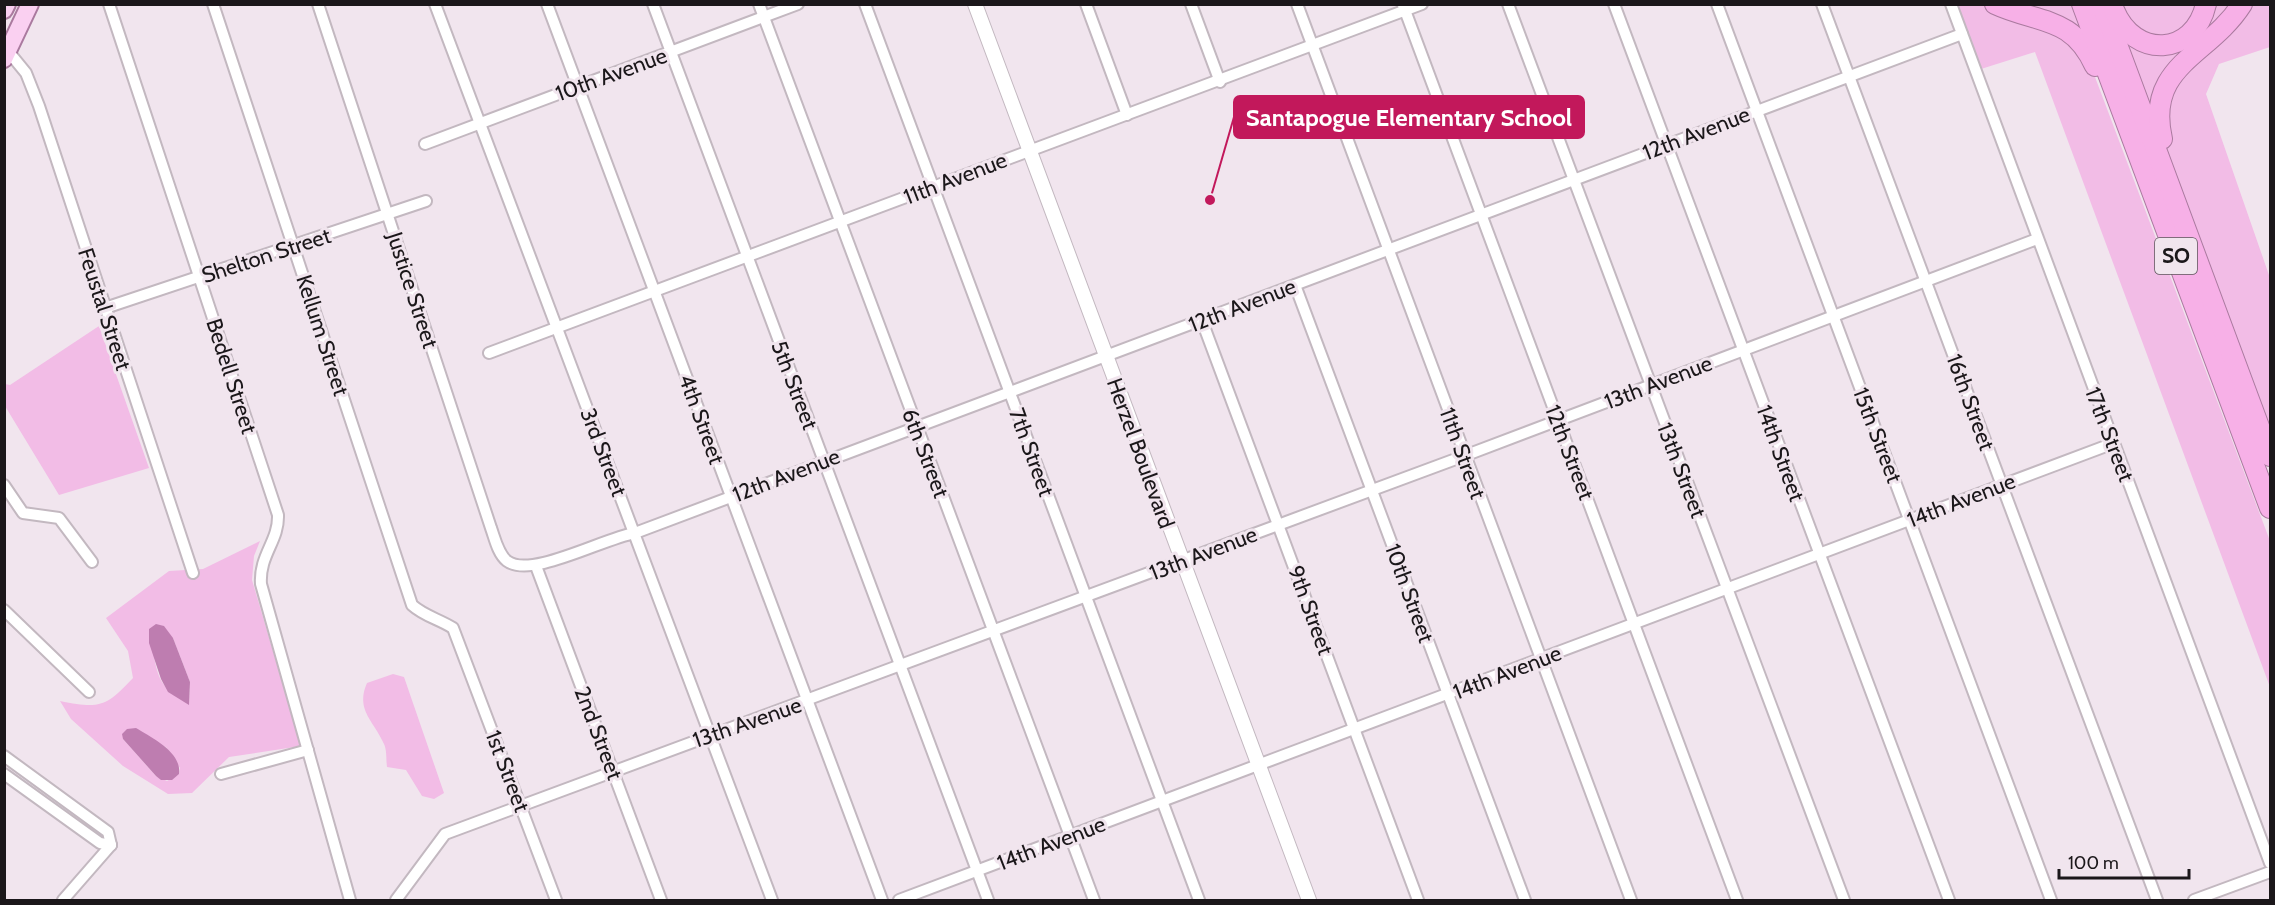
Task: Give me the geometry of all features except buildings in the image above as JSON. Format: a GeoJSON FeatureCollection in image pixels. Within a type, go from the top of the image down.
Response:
{"type":"FeatureCollection","features":[{"type":"Feature","properties":{"kind":"highway"},"geometry":{"type":"LineString","coordinates":[[1995,4],[2055,23],[2074,36],[2090,56],[2126,123]]}},
{"type":"Feature","properties":{"kind":"highway","name":"SO"},"geometry":{"type":"LineString","coordinates":[[2082,4],[2271,508]]}},
{"type":"Feature","properties":{"kind":"highway","name":"SO"},"geometry":{"type":"LineString","coordinates":[[2102,4],[2271,456]]}},
{"type":"Feature","properties":{"kind":"highway"},"geometry":{"type":"LineString","coordinates":[[2111,4],[2120,23],[2130,35],[2142,42],[2163,45],[2174,43],[2190,34],[2199,23],[2206,4]]}},
{"type":"Feature","properties":{"kind":"highway"},"geometry":{"type":"LineString","coordinates":[[2175,197],[2159,124],[2161,96],[2178,67],[2223,31],[2242,4]]}},
{"type":"Feature","properties":{"kind":"main road"},"geometry":{"type":"LineString","coordinates":[[4,10],[7,4]]}},
{"type":"Feature","properties":{"kind":"main road"},"geometry":{"type":"LineString","coordinates":[[6,55],[30,4]]}},
{"type":"Feature","properties":{"kind":"street","name":"Bedell Street"},"geometry":{"type":"LineString","coordinates":[[109,4],[278,514],[279,526],[260,568],[261,584],[350,900]]}},
{"type":"Feature","properties":{"kind":"street","name":"Kellum Street"},"geometry":{"type":"LineString","coordinates":[[213,4],[412,605],[421,614],[442,621],[453,628],[459,642]]}},
{"type":"Feature","properties":{"kind":"street","name":"Justice Street"},"geometry":{"type":"LineString","coordinates":[[318,4],[491,528],[506,560],[519,567]]}},
{"type":"Feature","properties":{"kind":"street","name":"3rd Street"},"geometry":{"type":"LineString","coordinates":[[435,4],[772,900]]}},
{"type":"Feature","properties":{"kind":"street","name":"4th Street"},"geometry":{"type":"LineString","coordinates":[[547,4],[882,900]]}},
{"type":"Feature","properties":{"kind":"street","name":"5th Street"},"geometry":{"type":"LineString","coordinates":[[653,4],[988,900]]}},
{"type":"Feature","properties":{"kind":"street","name":"6th Street"},"geometry":{"type":"LineString","coordinates":[[759,4],[1094,900]]}},
{"type":"Feature","properties":{"kind":"street","name":"10th Avenue"},"geometry":{"type":"LineString","coordinates":[[425,144],[798,4]]}},
{"type":"Feature","properties":{"kind":"street","name":"7th Street"},"geometry":{"type":"LineString","coordinates":[[865,4],[1199,900]]}},
{"type":"Feature","properties":{"kind":"street","name":"Herzel Boulevard"},"geometry":{"type":"LineString","coordinates":[[975,4],[1309,900]]}},
{"type":"Feature","properties":{"kind":"street"},"geometry":{"type":"LineString","coordinates":[[1086,4],[1127,115]]}},
{"type":"Feature","properties":{"kind":"street"},"geometry":{"type":"LineString","coordinates":[[1191,4],[1220,82]]}},
{"type":"Feature","properties":{"kind":"street","name":"11th Street"},"geometry":{"type":"LineString","coordinates":[[1297,4],[1631,900]]}},
{"type":"Feature","properties":{"kind":"street","name":"11th Avenue"},"geometry":{"type":"LineString","coordinates":[[489,353],[1029,150],[1220,82],[1312,47],[1404,8],[1422,4]]}},
{"type":"Feature","properties":{"kind":"street","name":"13th Street"},"geometry":{"type":"LineString","coordinates":[[1508,4],[1844,900]]}},
{"type":"Feature","properties":{"kind":"street","name":"14th Street"},"geometry":{"type":"LineString","coordinates":[[1614,4],[1949,900]]}},
{"type":"Feature","properties":{"kind":"street","name":"15th Street"},"geometry":{"type":"LineString","coordinates":[[1717,4],[2051,900]]}},
{"type":"Feature","properties":{"kind":"street","name":"16th Street"},"geometry":{"type":"LineString","coordinates":[[1822,4],[2157,900]]}},
{"type":"Feature","properties":{"kind":"street","name":"17th Street"},"geometry":{"type":"LineString","coordinates":[[1951,4],[2271,862]]}},
{"type":"Feature","properties":{"kind":"street","name":"12th Street"},"geometry":{"type":"LineString","coordinates":[[1404,8],[1737,900]]}},
{"type":"Feature","properties":{"kind":"street","name":"12th Avenue"},"geometry":{"type":"LineString","coordinates":[[519,567],[536,566],[619,536],[635,533],[1962,34]]}},
{"type":"Feature","properties":{"kind":"street","name":"Feustal Street"},"geometry":{"type":"LineString","coordinates":[[6,55],[24,68],[34,95],[193,573]]}},
{"type":"Feature","properties":{"kind":"street","name":"Shelton Street"},"geometry":{"type":"LineString","coordinates":[[105,308],[426,201]]}},
{"type":"Feature","properties":{"kind":"street","name":"13th Avenue"},"geometry":{"type":"LineString","coordinates":[[396,900],[446,834],[1464,456],[2037,239]]}},
{"type":"Feature","properties":{"kind":"street","name":"10th Street"},"geometry":{"type":"LineString","coordinates":[[1295,285],[1525,900]]}},
{"type":"Feature","properties":{"kind":"street","name":"9th Street"},"geometry":{"type":"LineString","coordinates":[[1202,321],[1280,524],[1418,900]]}},
{"type":"Feature","properties":{"kind":"street","name":"14th Avenue"},"geometry":{"type":"LineString","coordinates":[[899,900],[2114,443]]}},
{"type":"Feature","properties":{"kind":"street"},"geometry":{"type":"LineString","coordinates":[[4,485],[23,513],[59,518],[92,562]]}},
{"type":"Feature","properties":{"kind":"street","name":"2nd Street"},"geometry":{"type":"LineString","coordinates":[[536,566],[661,900]]}},
{"type":"Feature","properties":{"kind":"street"},"geometry":{"type":"LineString","coordinates":[[4,610],[89,692]]}},
{"type":"Feature","properties":{"kind":"street","name":"1st Street"},"geometry":{"type":"LineString","coordinates":[[459,642],[556,900]]}},
{"type":"Feature","properties":{"kind":"street"},"geometry":{"type":"LineString","coordinates":[[221,774],[308,750]]}},
{"type":"Feature","properties":{"kind":"street"},"geometry":{"type":"LineString","coordinates":[[4,756],[108,832],[111,845]]}},
{"type":"Feature","properties":{"kind":"street"},"geometry":{"type":"LineString","coordinates":[[4,774],[100,843],[111,845]]}},
{"type":"Feature","properties":{"kind":"street"},"geometry":{"type":"LineString","coordinates":[[63,900],[111,845]]}},
{"type":"Feature","properties":{"kind":"street"},"geometry":{"type":"LineString","coordinates":[[2194,900],[2271,872]]}},
{"type":"Feature","properties":{"kind":"shaded area"},"geometry":{"type":"Polygon","coordinates":[[[2006,4],[2072,5],[2087,45],[2006,4]]]}},
{"type":"Feature","properties":{"kind":"shaded area"},"geometry":{"type":"Polygon","coordinates":[[[1955,5],[1985,5],[2000,13],[2069,37],[2092,69],[2270,541],[2270,687],[2035,52],[1981,69],[1955,5]]]}},
{"type":"Feature","properties":{"kind":"shaded area"},"geometry":{"type":"Polygon","coordinates":[[[2113,5],[2201,5],[2182,34],[2153,41],[2113,5]]]}},
{"type":"Feature","properties":{"kind":"shaded area"},"geometry":{"type":"Polygon","coordinates":[[[2209,5],[2236,5],[2149,109],[2123,34],[2159,50],[2209,5]]]}},
{"type":"Feature","properties":{"kind":"shaded area"},"geometry":{"type":"Polygon","coordinates":[[[2244,5],[2270,5],[2270,47],[2219,64],[2206,94],[2270,278],[2270,426],[2163,139],[2161,120],[2182,67],[2244,5]]]}},
{"type":"Feature","properties":{"kind":"shaded area"},"geometry":{"type":"Polygon","coordinates":[[[99,326],[149,468],[59,495],[5,406],[5,384],[10,385],[99,326]]]}},
{"type":"Feature","properties":{"kind":"shaded area"},"geometry":{"type":"Polygon","coordinates":[[[260,541],[254,556],[252,580],[301,746],[229,757],[192,793],[168,794],[123,766],[71,719],[60,701],[94,705],[109,700],[124,688],[133,678],[128,651],[106,618],[169,571],[203,569],[260,541]],[[173,638],[154,657],[156,667],[165,686],[189,703],[190,682],[173,638]],[[123,739],[156,776],[167,781],[179,774],[180,768],[166,747],[123,739]]]}},
{"type":"Feature","properties":{"kind":"shaded area"},"geometry":{"type":"Polygon","coordinates":[[[156,624],[164,626],[173,638],[190,682],[189,705],[168,692],[161,679],[149,643],[149,629],[156,624]]]}},
{"type":"Feature","properties":{"kind":"shaded area"},"geometry":{"type":"Polygon","coordinates":[[[393,674],[404,677],[444,793],[434,799],[422,796],[406,770],[387,767],[385,746],[364,708],[364,692],[367,683],[393,674]]]}},
{"type":"Feature","properties":{"kind":"shaded area"},"geometry":{"type":"Polygon","coordinates":[[[136,728],[165,746],[176,759],[179,774],[172,780],[161,780],[156,776],[123,739],[122,734],[127,729],[136,728]]]}},
{"type":"Feature","properties":{"kind":"place","name":"Santapogue Elementary School"},"geometry":{"type":"Point","coordinates":[1210,200]}}]}
